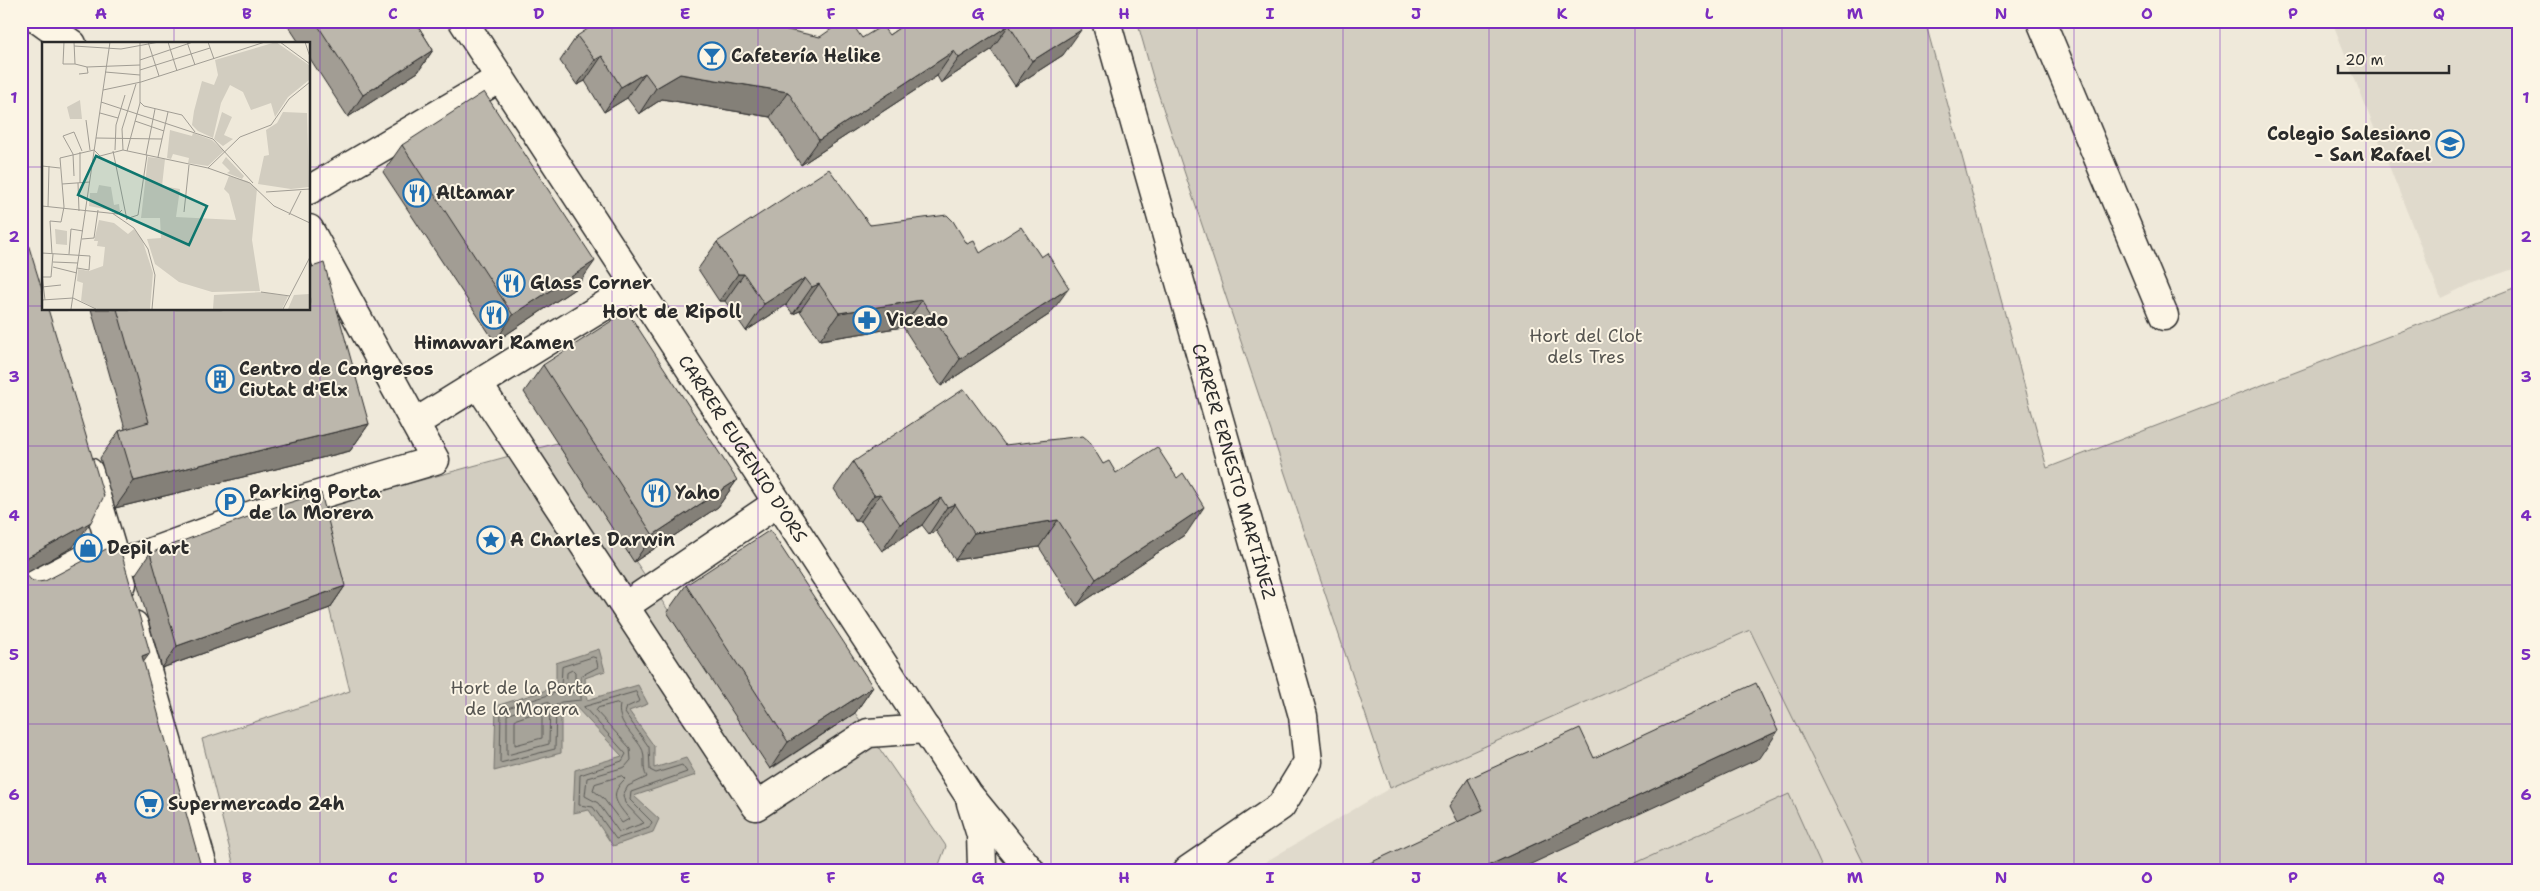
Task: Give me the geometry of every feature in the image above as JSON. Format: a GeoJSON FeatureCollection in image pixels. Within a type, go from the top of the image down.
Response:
{"type":"FeatureCollection","features":[{"type":"Feature","properties":{"kind":"street"},"geometry":{"type":"LineString","coordinates":[[40,21],[69,42]]}},
{"type":"Feature","properties":{"kind":"street","name":"CARRER EUGENIO D'ORS"},"geometry":{"type":"LineString","coordinates":[[463,21],[968,794],[1030,870]]}},
{"type":"Feature","properties":{"kind":"street","name":"CARRER ERNESTO MARTÍNEZ"},"geometry":{"type":"LineString","coordinates":[[1106,21],[1303,716],[1308,762],[1281,806],[1188,870]]}},
{"type":"Feature","properties":{"kind":"street"},"geometry":{"type":"LineString","coordinates":[[2041,21],[2164,316]]}},
{"type":"Feature","properties":{"kind":"street"},"geometry":{"type":"LineString","coordinates":[[310,189],[500,78]]}},
{"type":"Feature","properties":{"kind":"street"},"geometry":{"type":"LineString","coordinates":[[21,592],[113,555],[435,460],[310,231]]}},
{"type":"Feature","properties":{"kind":"street"},"geometry":{"type":"LineString","coordinates":[[415,423],[636,286]]}},
{"type":"Feature","properties":{"kind":"street"},"geometry":{"type":"LineString","coordinates":[[478,384],[756,806],[868,732],[926,729]]}},
{"type":"Feature","properties":{"kind":"street"},"geometry":{"type":"LineString","coordinates":[[83,450],[204,870]]}},
{"type":"Feature","properties":{"kind":"street"},"geometry":{"type":"LineString","coordinates":[[625,606],[778,503]]}},
{"type":"Feature","properties":{"kind":"street"},"geometry":{"type":"LineString","coordinates":[[968,794],[981,835],[982,866],[980,870]]}},
{"type":"Feature","properties":{"kind":"shaded area","name":"Colegio Salesiano - San Rafael"},"geometry":{"type":"Polygon","coordinates":[[[2332,21],[2519,21],[2519,267],[2470,284],[2441,298],[2332,21]]]}},
{"type":"Feature","properties":{"kind":"shaded area"},"geometry":{"type":"Polygon","coordinates":[[[1750,630],[1867,870],[1252,870],[1390,788],[1750,630]]]}},
{"type":"Feature","properties":{"kind":"green space","name":"Hort del Clot dels Tres"},"geometry":{"type":"Polygon","coordinates":[[[1137,21],[1925,21],[2047,468],[2519,286],[2519,870],[1867,870],[1750,630],[1390,788],[1154,81],[1137,21]]]}},
{"type":"Feature","properties":{"kind":"green space","name":"Hort de la Porta de la Morera"},"geometry":{"type":"Polygon","coordinates":[[[557,443],[773,768],[855,713],[946,846],[937,870],[235,870],[202,739],[350,691],[305,512],[557,443]]]}},
{"type":"Feature","properties":{"kind":"green space"},"geometry":{"type":"Polygon","coordinates":[[[1789,794],[1823,870],[1620,870],[1789,794]]]}},
{"type":"Feature","properties":{"kind":"water"},"geometry":{"type":"Polygon","coordinates":[[[599,649],[605,671],[585,678],[587,700],[638,685],[648,704],[629,711],[654,746],[654,768],[686,758],[696,775],[634,796],[659,819],[653,832],[613,846],[589,810],[573,813],[575,770],[622,756],[574,705],[561,707],[561,753],[494,771],[496,706],[556,687],[556,663],[599,649]]]}},
{"type":"Feature","properties":{"kind":"building"},"geometry":{"type":"Polygon","coordinates":[[[315,21],[415,21],[433,50],[363,95],[315,21]]]}},
{"type":"Feature","properties":{"kind":"building"},"geometry":{"type":"Polygon","coordinates":[[[600,21],[746,21],[820,37],[843,21],[850,21],[862,38],[882,26],[889,35],[909,21],[1075,21],[1081,30],[1032,61],[1009,25],[959,58],[954,51],[819,140],[788,92],[680,74],[656,88],[645,73],[621,87],[602,56],[595,60],[577,36],[600,21]]]}},
{"type":"Feature","properties":{"kind":"building"},"geometry":{"type":"Polygon","coordinates":[[[484,92],[595,261],[513,315],[402,145],[484,92]]]}},
{"type":"Feature","properties":{"kind":"building"},"geometry":{"type":"Polygon","coordinates":[[[829,169],[870,225],[947,215],[953,221],[967,244],[974,241],[980,253],[1021,227],[1041,257],[1047,253],[1069,288],[960,359],[922,300],[839,313],[819,284],[812,287],[805,278],[764,304],[744,274],[738,274],[717,242],[829,169]]]}},
{"type":"Feature","properties":{"kind":"building"},"geometry":{"type":"Polygon","coordinates":[[[21,221],[42,289],[42,310],[48,310],[104,496],[91,522],[26,558],[23,565],[25,573],[31,580],[45,581],[110,547],[121,552],[150,653],[142,656],[202,870],[21,870],[21,221]]]}},
{"type":"Feature","properties":{"kind":"building","name":"Centro de Congresos Ciutat d'Elx"},"geometry":{"type":"Polygon","coordinates":[[[324,263],[369,424],[134,481],[119,431],[149,422],[117,310],[310,310],[310,268],[324,263]]]}},
{"type":"Feature","properties":{"kind":"building"},"geometry":{"type":"Polygon","coordinates":[[[627,311],[737,480],[653,535],[543,365],[627,311]]]}},
{"type":"Feature","properties":{"kind":"building"},"geometry":{"type":"Polygon","coordinates":[[[964,389],[1005,445],[1083,436],[1089,441],[1103,464],[1109,461],[1116,473],[1157,447],[1177,478],[1183,473],[1204,507],[1096,579],[1058,520],[974,533],[955,504],[947,507],[941,498],[900,524],[880,494],[874,495],[853,462],[964,389]]]}},
{"type":"Feature","properties":{"kind":"building"},"geometry":{"type":"Polygon","coordinates":[[[321,493],[345,586],[177,646],[150,553],[275,507],[321,493]]]}},
{"type":"Feature","properties":{"kind":"building"},"geometry":{"type":"Polygon","coordinates":[[[770,530],[873,687],[788,742],[686,585],[770,530]]]}},
{"type":"Feature","properties":{"kind":"building"},"geometry":{"type":"Polygon","coordinates":[[[1756,683],[1778,731],[1479,870],[1355,870],[1483,810],[1468,779],[1580,728],[1594,758],[1756,683]]]}},
{"type":"Feature","properties":{"kind":"place","name":"Cafetería Helike"},"geometry":{"type":"Point","coordinates":[712,56]}},
{"type":"Feature","properties":{"kind":"place","name":"Colegio Salesiano - San Rafael"},"geometry":{"type":"Point","coordinates":[2450,144]}},
{"type":"Feature","properties":{"kind":"place","name":"Altamar"},"geometry":{"type":"Point","coordinates":[417,193]}},
{"type":"Feature","properties":{"kind":"place","name":"Glass Corner"},"geometry":{"type":"Point","coordinates":[511,283]}},
{"type":"Feature","properties":{"kind":"place","name":"Himawari Ramen"},"geometry":{"type":"Point","coordinates":[494,315]}},
{"type":"Feature","properties":{"kind":"place","name":"Vicedo"},"geometry":{"type":"Point","coordinates":[867,320]}},
{"type":"Feature","properties":{"kind":"place","name":"Centro de Congresos Ciutat d'Elx"},"geometry":{"type":"Point","coordinates":[220,379]}},
{"type":"Feature","properties":{"kind":"place","name":"Yaho"},"geometry":{"type":"Point","coordinates":[656,493]}},
{"type":"Feature","properties":{"kind":"place","name":"Parking Porta de la Morera"},"geometry":{"type":"Point","coordinates":[230,502]}},
{"type":"Feature","properties":{"kind":"place","name":"A Charles Darwin"},"geometry":{"type":"Point","coordinates":[491,540]}},
{"type":"Feature","properties":{"kind":"place","name":"Depil art"},"geometry":{"type":"Point","coordinates":[88,548]}},
{"type":"Feature","properties":{"kind":"place","name":"Supermercado 24h"},"geometry":{"type":"Point","coordinates":[149,804]}},
{"type":"Feature","properties":{"kind":"district","name":"Hort de Ripoll"},"geometry":{"type":"Point","coordinates":[672,311]}}]}
